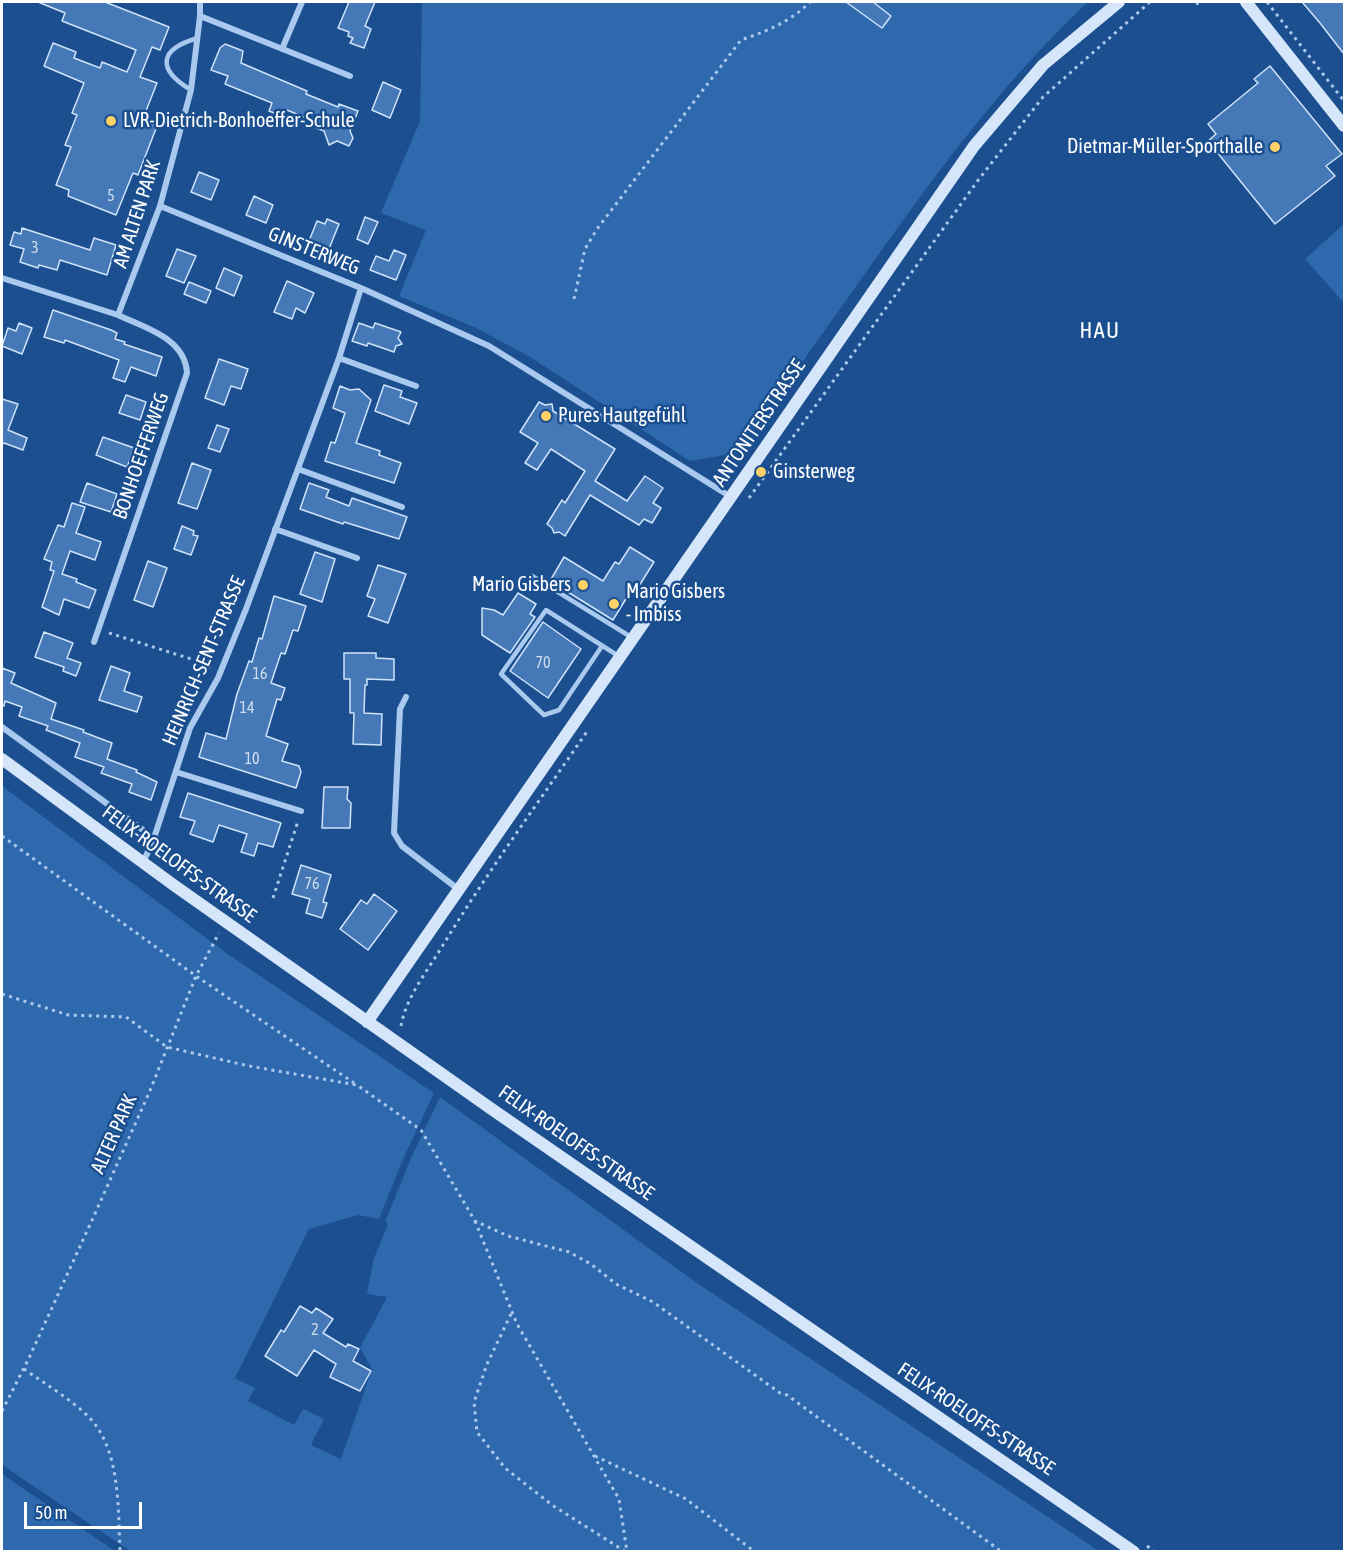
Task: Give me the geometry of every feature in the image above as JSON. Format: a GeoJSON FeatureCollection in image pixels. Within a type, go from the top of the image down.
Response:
{"type":"FeatureCollection","features":[{"type":"Feature","properties":{"kind":"street","name":"AM ALTEN PARK"},"geometry":{"type":"LineString","coordinates":[[118,315],[160,206],[190,90],[198,38],[200,2]]}},
{"type":"Feature","properties":{"kind":"street"},"geometry":{"type":"LineString","coordinates":[[282,48],[303,2]]}},
{"type":"Feature","properties":{"kind":"street","name":"ANTONITERSTRASSE"},"geometry":{"type":"LineString","coordinates":[[367,1022],[974,146],[1043,65],[1119,2]]}},
{"type":"Feature","properties":{"kind":"street"},"geometry":{"type":"LineString","coordinates":[[1246,2],[1344,126]]}},
{"type":"Feature","properties":{"kind":"street"},"geometry":{"type":"LineString","coordinates":[[200,16],[350,76]]}},
{"type":"Feature","properties":{"kind":"street","name":"GINSTERWEG"},"geometry":{"type":"LineString","coordinates":[[160,206],[361,288],[489,346],[732,497]]}},
{"type":"Feature","properties":{"kind":"street"},"geometry":{"type":"LineString","coordinates":[[2,278],[118,315]]}},
{"type":"Feature","properties":{"kind":"street","name":"HEINRICH-SENT-STRASSE"},"geometry":{"type":"LineString","coordinates":[[143,863],[154,838],[190,728],[218,678],[246,609],[339,357],[361,288]]}},
{"type":"Feature","properties":{"kind":"street","name":"BONHOEFFERWEG"},"geometry":{"type":"LineString","coordinates":[[94,642],[187,373],[186,360],[176,345],[164,336],[118,315]]}},
{"type":"Feature","properties":{"kind":"street"},"geometry":{"type":"LineString","coordinates":[[339,357],[416,387]]}},
{"type":"Feature","properties":{"kind":"street"},"geometry":{"type":"LineString","coordinates":[[298,469],[402,507]]}},
{"type":"Feature","properties":{"kind":"street"},"geometry":{"type":"LineString","coordinates":[[275,529],[357,558]]}},
{"type":"Feature","properties":{"kind":"street"},"geometry":{"type":"LineString","coordinates":[[406,697],[400,709],[394,832],[402,846],[458,889]]}},
{"type":"Feature","properties":{"kind":"street","name":"FELIX-ROELOFFS-STRASSE"},"geometry":{"type":"LineString","coordinates":[[2,727],[154,838]]}},
{"type":"Feature","properties":{"kind":"street","name":"FELIX-ROELOFFS-STRASSE"},"geometry":{"type":"LineString","coordinates":[[2,759],[143,863],[367,1022],[1134,1551]]}},
{"type":"Feature","properties":{"kind":"street","name":"HEINRICH-SENT-STRASSE"},"geometry":{"type":"LineString","coordinates":[[176,771],[301,811]]}},
{"type":"Feature","properties":{"kind":"lane"},"geometry":{"type":"LineString","coordinates":[[190,90],[177,82],[169,73],[166,65],[167,58],[174,47],[180,43],[198,38]]}},
{"type":"Feature","properties":{"kind":"lane"},"geometry":{"type":"LineString","coordinates":[[532,576],[633,638]]}},
{"type":"Feature","properties":{"kind":"lane"},"geometry":{"type":"LineString","coordinates":[[602,646],[559,710],[544,715],[501,674],[546,610],[620,657]]}},
{"type":"Feature","properties":{"kind":"path"},"geometry":{"type":"LineString","coordinates":[[574,299],[585,249],[597,229],[741,40],[774,28],[810,2]]}},
{"type":"Feature","properties":{"kind":"path"},"geometry":{"type":"LineString","coordinates":[[744,504],[979,179],[1042,97],[1150,2]]}},
{"type":"Feature","properties":{"kind":"path"},"geometry":{"type":"LineString","coordinates":[[1267,2],[1344,101]]}},
{"type":"Feature","properties":{"kind":"path"},"geometry":{"type":"LineString","coordinates":[[99,630],[207,664],[218,678]]}},
{"type":"Feature","properties":{"kind":"path"},"geometry":{"type":"LineString","coordinates":[[401,1026],[407,1004],[457,922],[588,730]]}},
{"type":"Feature","properties":{"kind":"path"},"geometry":{"type":"LineString","coordinates":[[273,898],[301,811]]}},
{"type":"Feature","properties":{"kind":"path"},"geometry":{"type":"LineString","coordinates":[[2,836],[196,976],[421,1130],[475,1221],[517,1324],[619,1499],[627,1551]]}},
{"type":"Feature","properties":{"kind":"path","name":"ALTER PARK"},"geometry":{"type":"LineString","coordinates":[[2,1411],[29,1358],[149,1093],[196,976],[225,922]]}},
{"type":"Feature","properties":{"kind":"path"},"geometry":{"type":"LineString","coordinates":[[2,994],[68,1015],[126,1017],[168,1047],[249,1066],[357,1085]]}},
{"type":"Feature","properties":{"kind":"path"},"geometry":{"type":"LineString","coordinates":[[475,1221],[508,1236],[569,1252],[591,1264],[616,1284],[653,1302],[780,1393],[787,1395],[1002,1551]]}},
{"type":"Feature","properties":{"kind":"path"},"geometry":{"type":"LineString","coordinates":[[512,1313],[487,1364],[474,1402],[477,1432],[505,1468],[562,1512],[627,1551]]}},
{"type":"Feature","properties":{"kind":"path"},"geometry":{"type":"LineString","coordinates":[[24,1368],[81,1410],[97,1426],[109,1451],[116,1489],[120,1550]]}},
{"type":"Feature","properties":{"kind":"path"},"geometry":{"type":"LineString","coordinates":[[593,1455],[687,1499],[755,1551]]}},
{"type":"Feature","properties":{"kind":"shaded area"},"geometry":{"type":"Polygon","coordinates":[[[422,2],[1088,2],[1027,64],[972,129],[894,232],[737,453],[690,461],[530,357],[474,327],[399,296],[426,230],[381,213],[420,121],[422,2]]]}},
{"type":"Feature","properties":{"kind":"shaded area"},"geometry":{"type":"Polygon","coordinates":[[[1344,224],[1344,303],[1305,259],[1344,224]]]}},
{"type":"Feature","properties":{"kind":"shaded area"},"geometry":{"type":"Polygon","coordinates":[[[2,786],[229,955],[434,1093],[404,1157],[379,1219],[358,1215],[309,1229],[235,1378],[255,1388],[248,1401],[294,1425],[303,1409],[324,1419],[311,1445],[341,1459],[372,1369],[360,1348],[387,1297],[367,1294],[374,1258],[388,1224],[385,1222],[411,1158],[440,1097],[697,1283],[1099,1551],[130,1551],[2,1465],[2,786]]]}},
{"type":"Feature","properties":{"kind":"shaded area"},"geometry":{"type":"Polygon","coordinates":[[[2,1474],[115,1551],[2,1551],[2,1474]]]}},
{"type":"Feature","properties":{"kind":"building","name":"LVR-Dietrich-Bonhoeffer-Schule"},"geometry":{"type":"Polygon","coordinates":[[[38,2],[105,2],[169,27],[160,50],[152,47],[140,77],[157,83],[142,121],[157,126],[138,175],[133,173],[116,215],[68,196],[69,190],[56,185],[71,147],[65,145],[77,115],[72,113],[84,83],[44,66],[53,43],[76,52],[74,58],[100,68],[102,62],[127,72],[136,50],[62,21],[65,13],[38,2]]]}},
{"type":"Feature","properties":{"kind":"building"},"geometry":{"type":"Polygon","coordinates":[[[349,2],[375,2],[365,26],[371,29],[364,48],[350,43],[353,38],[348,36],[349,32],[338,28],[349,2]]]}},
{"type":"Feature","properties":{"kind":"building"},"geometry":{"type":"Polygon","coordinates":[[[846,2],[873,2],[891,16],[882,28],[846,2]]]}},
{"type":"Feature","properties":{"kind":"building"},"geometry":{"type":"Polygon","coordinates":[[[1302,2],[1344,2],[1344,54],[1320,23],[1302,2]]]}},
{"type":"Feature","properties":{"kind":"building"},"geometry":{"type":"Polygon","coordinates":[[[225,44],[243,51],[241,63],[307,91],[306,94],[338,107],[339,104],[358,111],[350,131],[353,138],[349,146],[337,141],[329,145],[324,131],[316,128],[318,123],[287,110],[284,117],[269,111],[272,103],[225,84],[228,76],[211,70],[220,48],[225,44]]]}},
{"type":"Feature","properties":{"kind":"building","name":"Dietmar-Müller-Sporthalle"},"geometry":{"type":"Polygon","coordinates":[[[1270,66],[1342,154],[1326,166],[1335,176],[1275,224],[1208,141],[1216,134],[1208,124],[1258,83],[1254,79],[1270,66]]]}},
{"type":"Feature","properties":{"kind":"building"},"geometry":{"type":"Polygon","coordinates":[[[383,82],[401,90],[390,118],[372,110],[383,82]]]}},
{"type":"Feature","properties":{"kind":"building"},"geometry":{"type":"Polygon","coordinates":[[[199,172],[219,180],[211,200],[191,192],[199,172]]]}},
{"type":"Feature","properties":{"kind":"building"},"geometry":{"type":"Polygon","coordinates":[[[254,196],[273,205],[266,223],[246,215],[254,196]]]}},
{"type":"Feature","properties":{"kind":"building"},"geometry":{"type":"Polygon","coordinates":[[[365,217],[378,222],[368,244],[357,239],[365,217]]]}},
{"type":"Feature","properties":{"kind":"building"},"geometry":{"type":"Polygon","coordinates":[[[327,219],[339,224],[329,249],[309,241],[317,221],[325,224],[327,219]]]}},
{"type":"Feature","properties":{"kind":"building"},"geometry":{"type":"Polygon","coordinates":[[[22,228],[90,250],[94,238],[116,245],[107,275],[60,260],[57,270],[39,265],[38,268],[20,262],[24,249],[10,245],[14,232],[21,234],[22,228]]]}},
{"type":"Feature","properties":{"kind":"building"},"geometry":{"type":"Polygon","coordinates":[[[177,249],[196,256],[184,283],[166,276],[177,249]]]}},
{"type":"Feature","properties":{"kind":"building"},"geometry":{"type":"Polygon","coordinates":[[[394,250],[406,255],[396,280],[370,270],[376,256],[389,261],[394,250]]]}},
{"type":"Feature","properties":{"kind":"building"},"geometry":{"type":"Polygon","coordinates":[[[224,268],[242,276],[234,296],[216,288],[224,268]]]}},
{"type":"Feature","properties":{"kind":"building"},"geometry":{"type":"Polygon","coordinates":[[[287,281],[314,293],[305,313],[296,308],[292,319],[274,312],[287,281]]]}},
{"type":"Feature","properties":{"kind":"building"},"geometry":{"type":"Polygon","coordinates":[[[189,282],[211,291],[206,303],[184,294],[189,282]]]}},
{"type":"Feature","properties":{"kind":"building"},"geometry":{"type":"Polygon","coordinates":[[[53,310],[111,330],[117,333],[115,339],[125,342],[124,344],[162,357],[156,376],[131,367],[125,382],[113,378],[119,360],[65,340],[64,343],[44,337],[53,310]]]}},
{"type":"Feature","properties":{"kind":"building"},"geometry":{"type":"Polygon","coordinates":[[[19,323],[32,328],[22,354],[2,346],[8,328],[16,331],[19,323]]]}},
{"type":"Feature","properties":{"kind":"building"},"geometry":{"type":"Polygon","coordinates":[[[359,323],[373,328],[375,323],[401,332],[398,338],[402,344],[396,346],[394,352],[368,343],[367,346],[352,341],[359,323]]]}},
{"type":"Feature","properties":{"kind":"building"},"geometry":{"type":"Polygon","coordinates":[[[219,359],[248,369],[241,389],[231,386],[224,405],[205,398],[219,359]]]}},
{"type":"Feature","properties":{"kind":"building"},"geometry":{"type":"Polygon","coordinates":[[[384,385],[402,391],[400,397],[417,403],[409,424],[375,411],[384,385]]]}},
{"type":"Feature","properties":{"kind":"building"},"geometry":{"type":"Polygon","coordinates":[[[340,386],[350,390],[359,389],[371,400],[356,443],[380,451],[379,455],[401,463],[394,483],[325,461],[331,442],[335,443],[345,413],[333,408],[340,386]]]}},
{"type":"Feature","properties":{"kind":"building"},"geometry":{"type":"Polygon","coordinates":[[[126,395],[146,402],[140,420],[119,413],[126,395]]]}},
{"type":"Feature","properties":{"kind":"building"},"geometry":{"type":"Polygon","coordinates":[[[2,399],[18,404],[8,430],[27,438],[23,450],[2,444],[2,399]]]}},
{"type":"Feature","properties":{"kind":"building"},"geometry":{"type":"Polygon","coordinates":[[[539,402],[545,405],[552,404],[553,411],[615,449],[595,481],[627,501],[645,476],[663,488],[653,503],[661,508],[652,523],[644,519],[639,525],[590,495],[565,536],[559,532],[554,533],[547,524],[562,500],[565,503],[585,471],[551,449],[537,470],[525,463],[538,443],[520,432],[539,402]]]}},
{"type":"Feature","properties":{"kind":"building"},"geometry":{"type":"Polygon","coordinates":[[[217,425],[229,429],[220,452],[208,448],[217,425]]]}},
{"type":"Feature","properties":{"kind":"building"},"geometry":{"type":"Polygon","coordinates":[[[103,437],[134,448],[127,467],[96,455],[103,437]]]}},
{"type":"Feature","properties":{"kind":"building"},"geometry":{"type":"Polygon","coordinates":[[[192,463],[211,470],[197,509],[178,503],[192,463]]]}},
{"type":"Feature","properties":{"kind":"building"},"geometry":{"type":"Polygon","coordinates":[[[87,483],[117,494],[111,512],[80,502],[87,483]]]}},
{"type":"Feature","properties":{"kind":"building"},"geometry":{"type":"Polygon","coordinates":[[[309,483],[329,490],[326,497],[349,506],[352,498],[407,517],[399,539],[344,522],[343,524],[300,509],[309,483]]]}},
{"type":"Feature","properties":{"kind":"building"},"geometry":{"type":"Polygon","coordinates":[[[72,503],[85,507],[76,533],[101,542],[95,560],[70,551],[62,574],[77,579],[76,582],[96,590],[89,608],[64,599],[59,615],[42,607],[54,571],[50,570],[52,562],[44,559],[58,525],[64,527],[72,503]]]}},
{"type":"Feature","properties":{"kind":"building"},"geometry":{"type":"Polygon","coordinates":[[[182,526],[194,531],[193,535],[198,536],[191,555],[174,549],[182,526]]]}},
{"type":"Feature","properties":{"kind":"building"},"geometry":{"type":"Polygon","coordinates":[[[630,547],[654,562],[639,586],[635,584],[613,620],[550,581],[564,557],[603,581],[615,562],[619,564],[630,547]]]}},
{"type":"Feature","properties":{"kind":"building"},"geometry":{"type":"Polygon","coordinates":[[[315,552],[335,559],[322,602],[300,594],[315,552]]]}},
{"type":"Feature","properties":{"kind":"building"},"geometry":{"type":"Polygon","coordinates":[[[148,561],[167,568],[153,607],[134,600],[148,561]]]}},
{"type":"Feature","properties":{"kind":"building"},"geometry":{"type":"Polygon","coordinates":[[[378,565],[406,574],[388,623],[368,616],[375,599],[367,596],[378,565]]]}},
{"type":"Feature","properties":{"kind":"building"},"geometry":{"type":"Polygon","coordinates":[[[518,593],[536,604],[530,614],[535,617],[510,653],[482,635],[482,608],[494,610],[503,615],[518,593]]]}},
{"type":"Feature","properties":{"kind":"building"},"geometry":{"type":"Polygon","coordinates":[[[274,596],[306,606],[298,631],[293,630],[285,654],[281,653],[271,683],[285,688],[281,700],[277,699],[266,736],[288,744],[282,761],[299,766],[301,772],[296,788],[199,757],[206,733],[226,739],[237,694],[249,661],[252,662],[259,638],[262,639],[274,596]]]}},
{"type":"Feature","properties":{"kind":"building"},"geometry":{"type":"Polygon","coordinates":[[[543,622],[581,649],[548,698],[510,671],[543,622]]]}},
{"type":"Feature","properties":{"kind":"building"},"geometry":{"type":"Polygon","coordinates":[[[44,632],[73,643],[67,658],[81,663],[76,676],[63,671],[64,667],[35,657],[44,632]]]}},
{"type":"Feature","properties":{"kind":"building"},"geometry":{"type":"Polygon","coordinates":[[[344,653],[376,653],[376,658],[394,659],[394,680],[367,679],[367,685],[365,685],[364,713],[382,714],[381,745],[353,744],[354,713],[350,713],[350,679],[344,679],[344,653]]]}},
{"type":"Feature","properties":{"kind":"building"},"geometry":{"type":"Polygon","coordinates":[[[111,666],[130,673],[124,691],[142,697],[137,712],[99,700],[111,666]]]}},
{"type":"Feature","properties":{"kind":"building"},"geometry":{"type":"Polygon","coordinates":[[[2,668],[15,673],[11,683],[56,703],[51,719],[84,730],[83,732],[112,743],[107,759],[137,770],[136,772],[157,782],[151,800],[129,792],[132,784],[101,773],[104,767],[75,757],[80,743],[46,730],[48,726],[19,716],[22,707],[5,701],[2,706],[2,668]]]}},
{"type":"Feature","properties":{"kind":"building"},"geometry":{"type":"Polygon","coordinates":[[[324,787],[348,787],[347,799],[351,803],[350,828],[322,828],[324,787]]]}},
{"type":"Feature","properties":{"kind":"building"},"geometry":{"type":"Polygon","coordinates":[[[188,793],[281,823],[273,847],[258,843],[254,856],[241,852],[247,834],[219,825],[213,842],[190,834],[195,821],[180,817],[188,793]]]}},
{"type":"Feature","properties":{"kind":"building"},"geometry":{"type":"Polygon","coordinates":[[[301,865],[331,875],[323,902],[327,903],[322,918],[306,913],[310,899],[292,894],[301,865]]]}},
{"type":"Feature","properties":{"kind":"building"},"geometry":{"type":"Polygon","coordinates":[[[374,894],[397,911],[368,950],[340,929],[361,900],[367,904],[374,894]]]}},
{"type":"Feature","properties":{"kind":"building"},"geometry":{"type":"Polygon","coordinates":[[[300,1306],[312,1313],[316,1308],[333,1319],[323,1333],[346,1347],[348,1344],[359,1349],[353,1361],[371,1371],[360,1391],[330,1377],[336,1364],[314,1350],[297,1376],[265,1356],[281,1330],[284,1332],[300,1306]]]}},
{"type":"Feature","properties":{"kind":"place","name":"LVR-Dietrich-Bonhoeffer-Schule"},"geometry":{"type":"Point","coordinates":[111,121]}},
{"type":"Feature","properties":{"kind":"place","name":"Dietmar-Müller-Sporthalle"},"geometry":{"type":"Point","coordinates":[1275,147]}},
{"type":"Feature","properties":{"kind":"place","name":"Pures Hautgefühl"},"geometry":{"type":"Point","coordinates":[546,416]}},
{"type":"Feature","properties":{"kind":"place","name":"Ginsterweg"},"geometry":{"type":"Point","coordinates":[761,472]}},
{"type":"Feature","properties":{"kind":"place","name":"Mario Gisbers"},"geometry":{"type":"Point","coordinates":[583,585]}},
{"type":"Feature","properties":{"kind":"place","name":"Mario Gisbers - Imbiss"},"geometry":{"type":"Point","coordinates":[614,604]}},
{"type":"Feature","properties":{"kind":"district","name":"HAU"},"geometry":{"type":"Point","coordinates":[1100,331]}}]}
